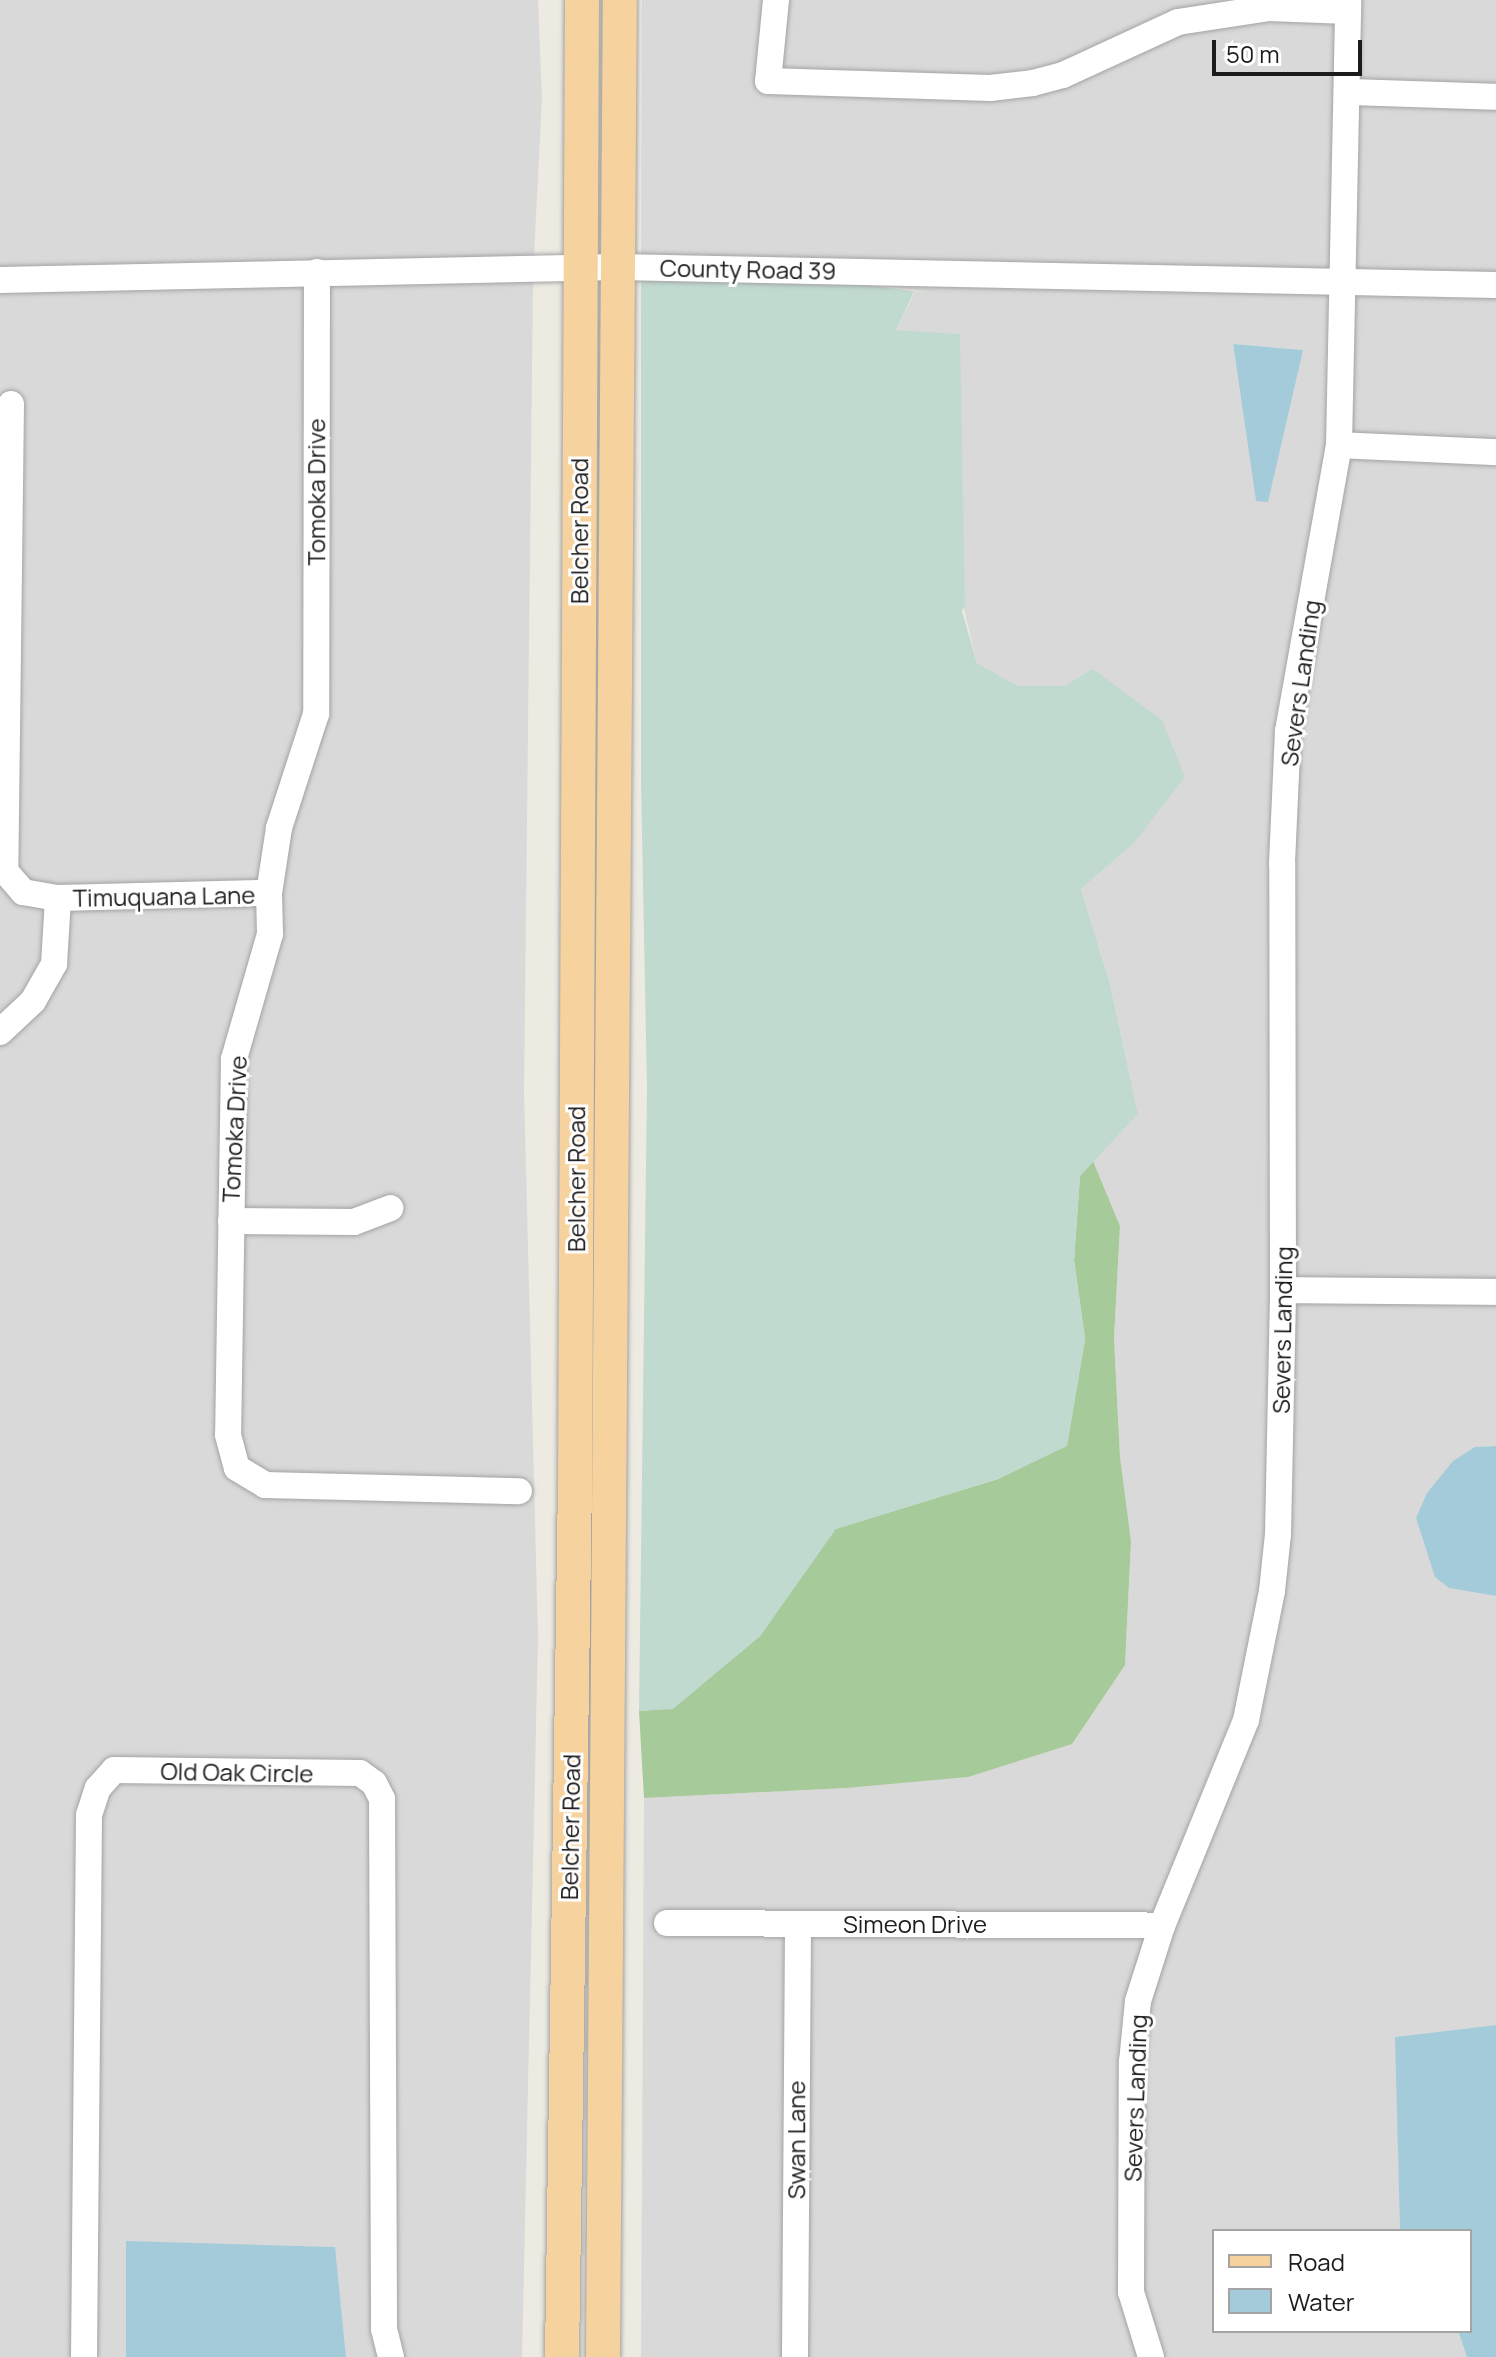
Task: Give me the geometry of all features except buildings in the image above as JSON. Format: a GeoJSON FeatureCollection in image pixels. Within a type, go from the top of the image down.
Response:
{"type":"FeatureCollection","features":[{"type":"Feature","properties":{"kind":"main road","name":"Belcher Road"},"geometry":{"type":"LineString","coordinates":[[562,2357],[575,1485],[582,0]]}},
{"type":"Feature","properties":{"kind":"main road","name":"Belcher Road"},"geometry":{"type":"LineString","coordinates":[[603,2357],[620,0]]}},
{"type":"Feature","properties":{"kind":"street"},"geometry":{"type":"LineString","coordinates":[[776,0],[768,81],[990,88],[1033,83],[1063,75],[1178,22],[1268,8],[1348,5]]}},
{"type":"Feature","properties":{"kind":"street","name":"Severs Landing"},"geometry":{"type":"LineString","coordinates":[[1151,2357],[1131,2292],[1132,2062],[1138,2001],[1162,1926],[1246,1720],[1272,1591],[1278,1534],[1283,1290],[1282,863],[1288,731],[1339,445],[1349,92],[1348,5]]}},
{"type":"Feature","properties":{"kind":"street"},"geometry":{"type":"LineString","coordinates":[[1349,92],[1496,97]]}},
{"type":"Feature","properties":{"kind":"street","name":"County Road 39"},"geometry":{"type":"LineString","coordinates":[[0,280],[618,267],[1496,285]]}},
{"type":"Feature","properties":{"kind":"street","name":"Tomoka Drive"},"geometry":{"type":"LineString","coordinates":[[317,272],[316,714],[279,828],[269,893],[270,934],[234,1059],[228,1435],[237,1468],[265,1485],[519,1491]]}},
{"type":"Feature","properties":{"kind":"street","name":"Timuquana Lane"},"geometry":{"type":"LineString","coordinates":[[11,404],[5,871],[23,892],[58,898],[269,893]]}},
{"type":"Feature","properties":{"kind":"street"},"geometry":{"type":"LineString","coordinates":[[1339,445],[1496,452]]}},
{"type":"Feature","properties":{"kind":"street","name":"Timuquana Lane"},"geometry":{"type":"LineString","coordinates":[[0,1032],[33,1001],[54,964],[58,898]]}},
{"type":"Feature","properties":{"kind":"street"},"geometry":{"type":"LineString","coordinates":[[231,1221],[354,1222],[390,1208]]}},
{"type":"Feature","properties":{"kind":"street"},"geometry":{"type":"LineString","coordinates":[[1283,1290],[1496,1292]]}},
{"type":"Feature","properties":{"kind":"street","name":"Old Oak Circle"},"geometry":{"type":"LineString","coordinates":[[84,2357],[89,1815],[98,1788],[114,1770],[360,1773],[374,1783],[382,1799],[384,2329],[391,2357]]}},
{"type":"Feature","properties":{"kind":"street","name":"Simeon Drive"},"geometry":{"type":"LineString","coordinates":[[667,1923],[1162,1926]]}},
{"type":"Feature","properties":{"kind":"street","name":"Swan Lane"},"geometry":{"type":"LineString","coordinates":[[795,2357],[798,1924]]}},
{"type":"Feature","properties":{"kind":"shaded area"},"geometry":{"type":"Polygon","coordinates":[[[0,0],[538,0],[542,98],[534,256],[0,268],[0,0]]]}},
{"type":"Feature","properties":{"kind":"shaded area"},"geometry":{"type":"Polygon","coordinates":[[[642,0],[766,0],[756,91],[776,94],[990,99],[1180,33],[1268,20],[1338,22],[1334,269],[641,255],[642,0]]]}},
{"type":"Feature","properties":{"kind":"shaded area"},"geometry":{"type":"Polygon","coordinates":[[[787,0],[1238,0],[1156,17],[1060,64],[990,76],[779,70],[787,0]]]}},
{"type":"Feature","properties":{"kind":"shaded area"},"geometry":{"type":"Polygon","coordinates":[[[1359,0],[1496,0],[1496,85],[1359,81],[1359,0]]]}},
{"type":"Feature","properties":{"kind":"shaded area"},"geometry":{"type":"Polygon","coordinates":[[[1359,104],[1496,108],[1496,273],[1355,269],[1359,104]]]}},
{"type":"Feature","properties":{"kind":"shaded area"},"geometry":{"type":"Polygon","coordinates":[[[533,280],[524,1092],[538,1638],[522,2357],[402,2357],[394,2327],[383,1777],[99,1768],[74,2357],[0,2357],[0,1046],[42,1008],[68,909],[259,905],[260,932],[233,1020],[218,1435],[265,1496],[529,1502],[529,1479],[268,1473],[246,1460],[238,1433],[241,1232],[354,1233],[403,1215],[396,1193],[352,1210],[241,1209],[245,1061],[289,830],[326,714],[328,284],[533,280]]]}},
{"type":"Feature","properties":{"kind":"shaded area"},"geometry":{"type":"Polygon","coordinates":[[[858,283],[1334,292],[1329,444],[1278,731],[1268,1533],[1262,1590],[1236,1716],[1155,1914],[657,1911],[657,1935],[787,1935],[784,2357],[641,2357],[644,1798],[846,1788],[1125,1665],[1131,1541],[1120,1457],[1114,1339],[1120,1226],[1093,1161],[1138,1114],[1110,984],[1081,889],[1133,844],[1064,686],[1018,686],[977,663],[896,330],[915,292],[934,293],[858,283]],[[1233,345],[1256,501],[1303,350],[1233,345]]]}},
{"type":"Feature","properties":{"kind":"shaded area"},"geometry":{"type":"Polygon","coordinates":[[[307,284],[305,712],[261,882],[59,886],[28,881],[15,866],[14,853],[21,393],[1,393],[0,446],[0,292],[307,284]]]}},
{"type":"Feature","properties":{"kind":"shaded area"},"geometry":{"type":"Polygon","coordinates":[[[1354,293],[1496,296],[1496,440],[1350,434],[1354,293]]]}},
{"type":"Feature","properties":{"kind":"shaded area"},"geometry":{"type":"Polygon","coordinates":[[[1348,457],[1496,463],[1496,1281],[1293,1278],[1293,864],[1299,733],[1348,457]]]}},
{"type":"Feature","properties":{"kind":"shaded area"},"geometry":{"type":"Polygon","coordinates":[[[0,882],[47,908],[44,960],[25,994],[0,1017],[0,882]]]}},
{"type":"Feature","properties":{"kind":"shaded area"},"geometry":{"type":"Polygon","coordinates":[[[1293,1302],[1496,1304],[1496,1446],[1475,1447],[1416,1518],[1450,1588],[1496,1596],[1496,2025],[1396,2037],[1400,2229],[1212,2229],[1212,2333],[1459,2333],[1467,2357],[1163,2357],[1142,2290],[1142,2063],[1148,2003],[1172,1928],[1256,1722],[1293,1302]]]}},
{"type":"Feature","properties":{"kind":"shaded area"},"geometry":{"type":"Polygon","coordinates":[[[117,1782],[357,1784],[372,1802],[380,2357],[346,2357],[334,2247],[126,2242],[126,2357],[94,2357],[99,1817],[107,1793],[117,1782]]]}},
{"type":"Feature","properties":{"kind":"shaded area"},"geometry":{"type":"Polygon","coordinates":[[[808,1936],[1147,1938],[1139,2357],[805,2357],[808,1936]]]}},
{"type":"Feature","properties":{"kind":"green space"},"geometry":{"type":"Polygon","coordinates":[[[641,279],[858,283],[939,295],[914,292],[896,330],[960,334],[965,605],[962,611],[977,663],[1018,686],[1064,686],[1093,669],[1162,720],[1185,777],[1133,844],[1081,889],[1110,984],[1138,1114],[1080,1176],[1074,1260],[1085,1339],[1067,1446],[998,1479],[836,1529],[760,1636],[673,1709],[639,1711],[647,1088],[641,782],[641,279]]]}},
{"type":"Feature","properties":{"kind":"green space"},"geometry":{"type":"Polygon","coordinates":[[[1093,1161],[1120,1226],[1114,1339],[1120,1457],[1131,1541],[1125,1665],[1072,1744],[968,1777],[846,1788],[644,1798],[639,1711],[673,1708],[760,1636],[835,1529],[998,1479],[1067,1445],[1085,1339],[1074,1260],[1080,1176],[1093,1161]]]}},
{"type":"Feature","properties":{"kind":"water"},"geometry":{"type":"Polygon","coordinates":[[[1233,344],[1303,350],[1268,502],[1256,501],[1233,344]]]}},
{"type":"Feature","properties":{"kind":"water"},"geometry":{"type":"Polygon","coordinates":[[[1496,1446],[1496,1596],[1449,1588],[1435,1577],[1416,1518],[1427,1493],[1453,1461],[1475,1447],[1496,1446]]]}},
{"type":"Feature","properties":{"kind":"water"},"geometry":{"type":"Polygon","coordinates":[[[1496,2025],[1496,2357],[1467,2357],[1459,2333],[1472,2333],[1472,2229],[1400,2229],[1395,2037],[1496,2025]]]}},
{"type":"Feature","properties":{"kind":"water"},"geometry":{"type":"Polygon","coordinates":[[[126,2241],[335,2247],[346,2357],[126,2357],[126,2241]]]}}]}
